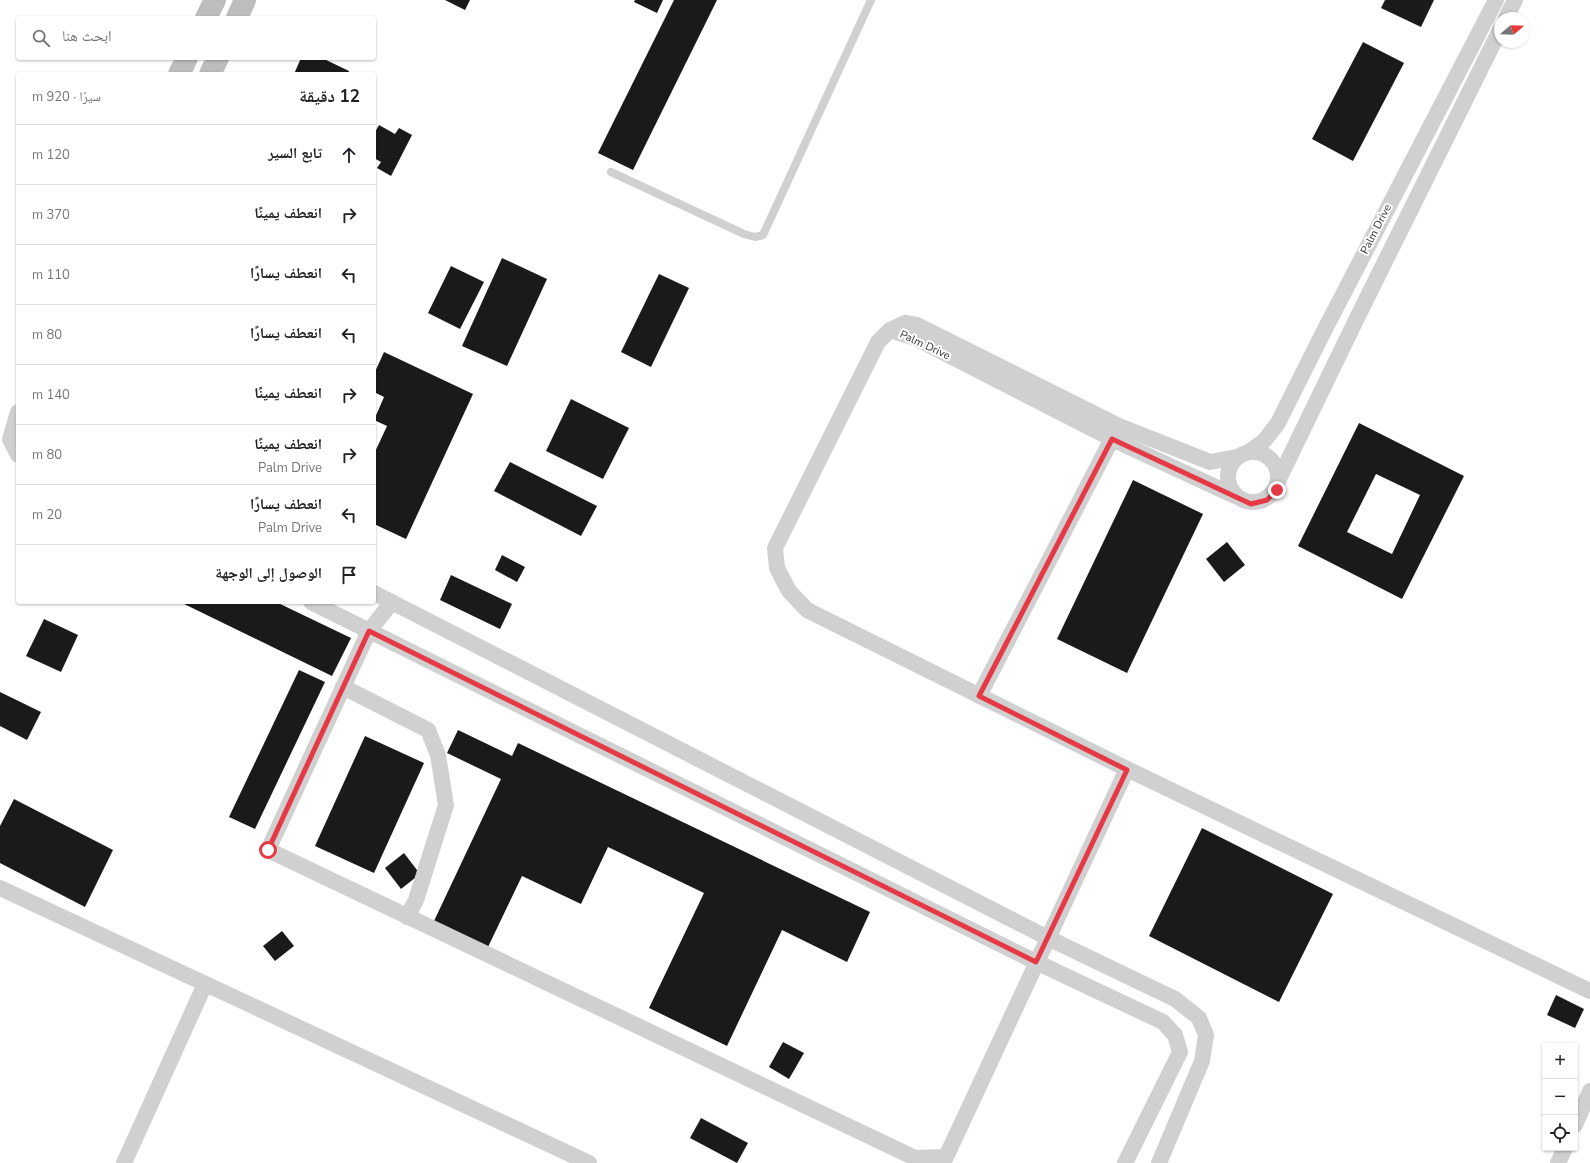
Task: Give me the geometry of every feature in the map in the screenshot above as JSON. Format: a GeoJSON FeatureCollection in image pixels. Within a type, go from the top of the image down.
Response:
{"type":"FeatureCollection","features":[{"type":"Feature","properties":{"kind":"main road"},"geometry":{"type":"LineString","coordinates":[[207,16],[215,0]]}},
{"type":"Feature","properties":{"kind":"main road"},"geometry":{"type":"LineString","coordinates":[[238,16],[245,0]]}},
{"type":"Feature","properties":{"kind":"main road"},"geometry":{"type":"LineString","coordinates":[[181,72],[186,60]]}},
{"type":"Feature","properties":{"kind":"main road"},"geometry":{"type":"LineString","coordinates":[[211,72],[217,60]]}},
{"type":"Feature","properties":{"kind":"street","name":"Palm Drive"},"geometry":{"type":"LineString","coordinates":[[1235,496],[1228,484],[1228,470],[1243,454],[1264,441],[1278,423],[1328,322],[1496,0]]}},
{"type":"Feature","properties":{"kind":"street"},"geometry":{"type":"LineString","coordinates":[[1509,12],[1515,0]]}},
{"type":"Feature","properties":{"kind":"street","name":"Palm Drive"},"geometry":{"type":"LineString","coordinates":[[979,696],[807,610],[789,591],[777,568],[775,548],[878,342],[890,330],[905,323],[917,325],[1251,504],[1267,500],[1277,490],[1279,479],[1356,320],[1494,42]]}},
{"type":"Feature","properties":{"kind":"street"},"geometry":{"type":"LineString","coordinates":[[16,419],[10,439],[16,451]]}},
{"type":"Feature","properties":{"kind":"street","name":"Palm Drive"},"geometry":{"type":"LineString","coordinates":[[1116,433],[1210,462],[1243,454],[1265,454],[1274,462],[1279,479]]}},
{"type":"Feature","properties":{"kind":"street"},"geometry":{"type":"LineString","coordinates":[[1116,433],[979,696],[1127,770],[1590,991]]}},
{"type":"Feature","properties":{"kind":"street"},"geometry":{"type":"LineString","coordinates":[[376,594],[1048,938],[1175,999],[1199,1018],[1206,1035],[1202,1061],[1160,1163]]}},
{"type":"Feature","properties":{"kind":"street"},"geometry":{"type":"LineString","coordinates":[[392,602],[369,631],[268,850],[914,1158],[946,1157],[1127,770]]}},
{"type":"Feature","properties":{"kind":"street"},"geometry":{"type":"LineString","coordinates":[[315,604],[1036,962],[1163,1022],[1175,1035],[1180,1052],[1125,1163]]}},
{"type":"Feature","properties":{"kind":"street"},"geometry":{"type":"LineString","coordinates":[[343,687],[428,730],[438,754],[446,805],[416,900],[407,917]]}},
{"type":"Feature","properties":{"kind":"street"},"geometry":{"type":"LineString","coordinates":[[0,888],[589,1163]]}},
{"type":"Feature","properties":{"kind":"street"},"geometry":{"type":"LineString","coordinates":[[124,1163],[205,984]]}},
{"type":"Feature","properties":{"kind":"street"},"geometry":{"type":"LineString","coordinates":[[1578,1118],[1590,1091]]}},
{"type":"Feature","properties":{"kind":"street"},"geometry":{"type":"LineString","coordinates":[[1558,1163],[1564,1151]]}},
{"type":"Feature","properties":{"kind":"lane"},"geometry":{"type":"LineString","coordinates":[[611,172],[744,234],[755,237],[763,235],[871,0]]}},
{"type":"Feature","properties":{"kind":"building"},"geometry":{"type":"Polygon","coordinates":[[[445,0],[470,0],[465,10],[445,0]]]}},
{"type":"Feature","properties":{"kind":"building"},"geometry":{"type":"Polygon","coordinates":[[[635,0],[663,0],[657,13],[634,2],[635,0]]]}},
{"type":"Feature","properties":{"kind":"building"},"geometry":{"type":"Polygon","coordinates":[[[674,0],[717,0],[633,170],[598,153],[674,0]]]}},
{"type":"Feature","properties":{"kind":"building"},"geometry":{"type":"Polygon","coordinates":[[[1385,0],[1434,0],[1421,27],[1381,8],[1385,0]]]}},
{"type":"Feature","properties":{"kind":"building"},"geometry":{"type":"Polygon","coordinates":[[[1363,42],[1404,63],[1353,161],[1312,139],[1363,42]]]}},
{"type":"Feature","properties":{"kind":"building"},"geometry":{"type":"Polygon","coordinates":[[[300,60],[326,60],[349,71],[349,72],[295,72],[300,60]]]}},
{"type":"Feature","properties":{"kind":"building"},"geometry":{"type":"Polygon","coordinates":[[[379,125],[395,134],[399,128],[412,135],[391,176],[377,168],[381,162],[376,159],[376,130],[379,125]]]}},
{"type":"Feature","properties":{"kind":"building"},"geometry":{"type":"Polygon","coordinates":[[[502,258],[547,279],[507,366],[462,346],[502,258]]]}},
{"type":"Feature","properties":{"kind":"building"},"geometry":{"type":"Polygon","coordinates":[[[451,266],[484,282],[460,329],[428,313],[451,266]]]}},
{"type":"Feature","properties":{"kind":"building"},"geometry":{"type":"Polygon","coordinates":[[[659,274],[689,288],[651,367],[621,352],[659,274]]]}},
{"type":"Feature","properties":{"kind":"building"},"geometry":{"type":"Polygon","coordinates":[[[384,352],[473,394],[406,539],[376,525],[376,450],[387,426],[376,421],[376,415],[384,397],[376,393],[376,370],[384,352]]]}},
{"type":"Feature","properties":{"kind":"building"},"geometry":{"type":"Polygon","coordinates":[[[571,399],[629,428],[603,479],[546,451],[571,399]]]}},
{"type":"Feature","properties":{"kind":"building"},"geometry":{"type":"Polygon","coordinates":[[[1359,423],[1464,476],[1402,599],[1298,546],[1359,423]],[[1376,474],[1347,532],[1392,554],[1420,495],[1376,474]]]}},
{"type":"Feature","properties":{"kind":"building"},"geometry":{"type":"Polygon","coordinates":[[[510,462],[597,506],[581,536],[494,491],[510,462]]]}},
{"type":"Feature","properties":{"kind":"building"},"geometry":{"type":"Polygon","coordinates":[[[1133,480],[1203,514],[1127,673],[1057,639],[1133,480]]]}},
{"type":"Feature","properties":{"kind":"building"},"geometry":{"type":"Polygon","coordinates":[[[1227,542],[1245,565],[1224,582],[1206,559],[1227,542]]]}},
{"type":"Feature","properties":{"kind":"building"},"geometry":{"type":"Polygon","coordinates":[[[502,555],[525,567],[517,582],[495,570],[502,555]]]}},
{"type":"Feature","properties":{"kind":"building"},"geometry":{"type":"Polygon","coordinates":[[[451,575],[512,604],[500,629],[440,600],[451,575]]]}},
{"type":"Feature","properties":{"kind":"building"},"geometry":{"type":"Polygon","coordinates":[[[184,604],[280,604],[351,638],[332,676],[184,604]]]}},
{"type":"Feature","properties":{"kind":"building"},"geometry":{"type":"Polygon","coordinates":[[[44,619],[78,635],[61,672],[26,656],[44,619]]]}},
{"type":"Feature","properties":{"kind":"building"},"geometry":{"type":"Polygon","coordinates":[[[299,670],[325,682],[255,829],[229,817],[299,670]]]}},
{"type":"Feature","properties":{"kind":"building"},"geometry":{"type":"Polygon","coordinates":[[[0,692],[41,712],[27,740],[0,726],[0,692]]]}},
{"type":"Feature","properties":{"kind":"building"},"geometry":{"type":"Polygon","coordinates":[[[458,730],[512,756],[518,743],[870,912],[847,962],[782,930],[727,1046],[649,1008],[704,893],[608,847],[581,904],[522,876],[488,947],[434,921],[501,779],[447,753],[458,730]]]}},
{"type":"Feature","properties":{"kind":"building"},"geometry":{"type":"Polygon","coordinates":[[[365,736],[424,763],[374,873],[315,846],[365,736]]]}},
{"type":"Feature","properties":{"kind":"building"},"geometry":{"type":"Polygon","coordinates":[[[14,799],[113,850],[85,907],[0,863],[0,826],[14,799]]]}},
{"type":"Feature","properties":{"kind":"building"},"geometry":{"type":"Polygon","coordinates":[[[1202,828],[1333,894],[1279,1002],[1149,936],[1202,828]]]}},
{"type":"Feature","properties":{"kind":"building"},"geometry":{"type":"Polygon","coordinates":[[[404,853],[420,874],[401,889],[385,868],[404,853]]]}},
{"type":"Feature","properties":{"kind":"building"},"geometry":{"type":"Polygon","coordinates":[[[282,931],[294,946],[275,961],[263,946],[282,931]]]}},
{"type":"Feature","properties":{"kind":"building"},"geometry":{"type":"Polygon","coordinates":[[[1556,995],[1584,1009],[1575,1028],[1547,1015],[1556,995]]]}},
{"type":"Feature","properties":{"kind":"building"},"geometry":{"type":"Polygon","coordinates":[[[783,1042],[804,1053],[789,1079],[769,1067],[783,1042]]]}},
{"type":"Feature","properties":{"kind":"building"},"geometry":{"type":"Polygon","coordinates":[[[701,1118],[748,1143],[737,1163],[690,1138],[701,1118]]]}},
{"type":"Feature","properties":{"kind":"route"},"geometry":{"type":"LineString","coordinates":[[268,850],[369,631],[1036,962],[1127,770],[979,696],[1112,439],[1192,475],[1251,504],[1267,500],[1277,490]]}}]}
